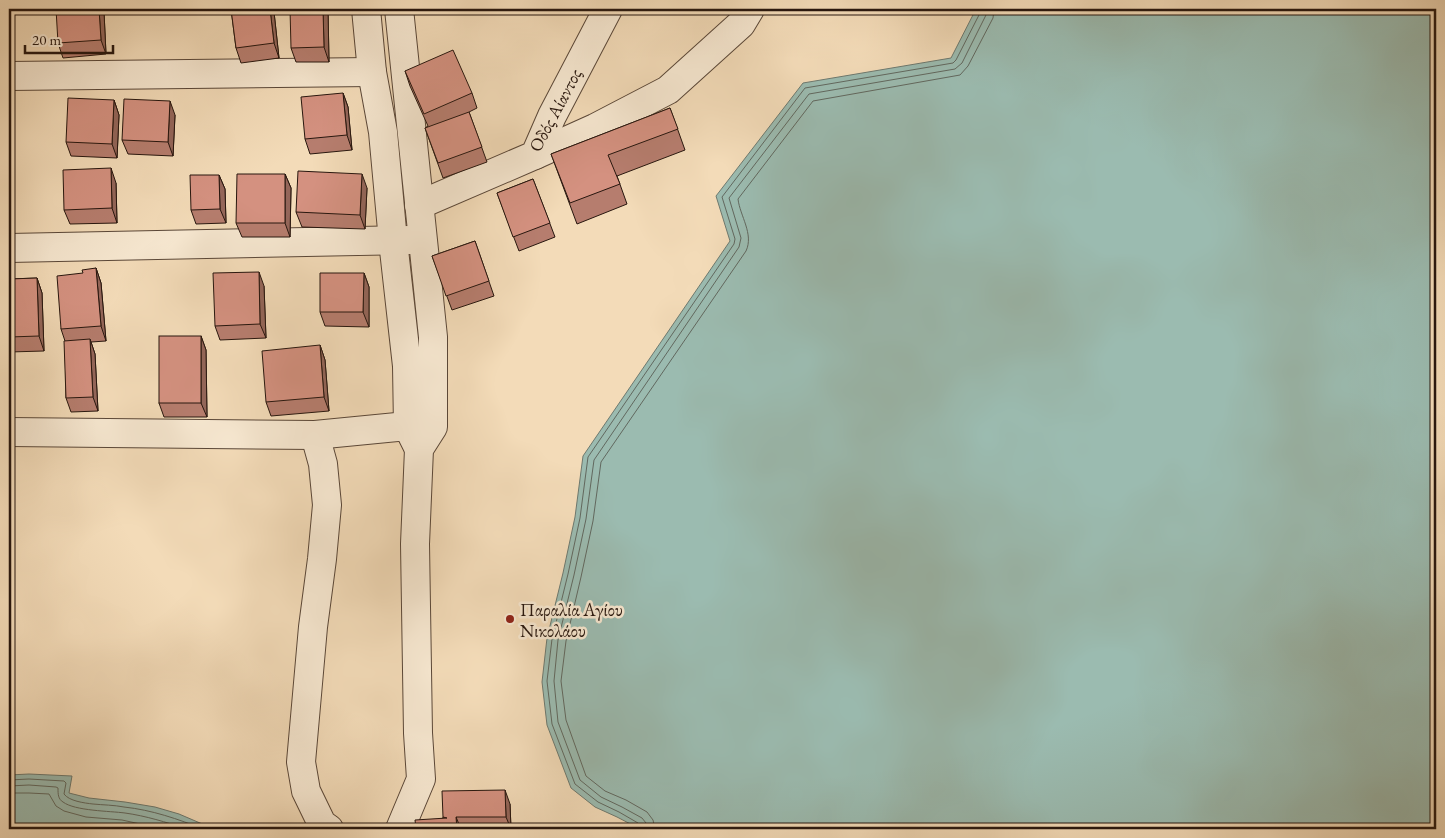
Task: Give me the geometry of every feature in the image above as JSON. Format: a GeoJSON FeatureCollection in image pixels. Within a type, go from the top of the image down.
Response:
{"type":"FeatureCollection","features":[{"type":"Feature","properties":{"kind":"street"},"geometry":{"type":"LineString","coordinates":[[366,9],[372,72],[384,132],[393,241],[407,366],[420,434]]}},
{"type":"Feature","properties":{"kind":"street"},"geometry":{"type":"LineString","coordinates":[[399,9],[433,338],[420,434],[415,544],[420,780],[400,829]]}},
{"type":"Feature","properties":{"kind":"street","name":"Οδός Αίαντος"},"geometry":{"type":"LineString","coordinates":[[419,205],[535,155],[552,116],[608,9]]}},
{"type":"Feature","properties":{"kind":"street"},"geometry":{"type":"LineString","coordinates":[[535,155],[595,128],[668,90],[741,24],[750,9]]}},
{"type":"Feature","properties":{"kind":"street"},"geometry":{"type":"LineString","coordinates":[[9,76],[372,72]]}},
{"type":"Feature","properties":{"kind":"street"},"geometry":{"type":"LineString","coordinates":[[9,248],[422,240]]}},
{"type":"Feature","properties":{"kind":"street"},"geometry":{"type":"LineString","coordinates":[[9,432],[314,435],[420,434]]}},
{"type":"Feature","properties":{"kind":"street"},"geometry":{"type":"LineString","coordinates":[[314,435],[323,464],[328,505],[313,627],[301,762],[306,791],[322,824],[329,829]]}},
{"type":"Feature","properties":{"kind":"water"},"geometry":{"type":"Polygon","coordinates":[[[976,9],[1436,9],[1436,829],[640,829],[595,807],[571,788],[547,725],[542,682],[547,638],[575,517],[583,456],[730,241],[716,196],[803,83],[951,58],[976,9]]]}},
{"type":"Feature","properties":{"kind":"water"},"geometry":{"type":"Polygon","coordinates":[[[9,775],[72,776],[69,793],[89,798],[155,807],[179,814],[214,829],[9,829],[9,775]]]}},
{"type":"Feature","properties":{"kind":"building"},"geometry":{"type":"Polygon","coordinates":[[[56,9],[99,9],[101,40],[58,43],[56,9]]]}},
{"type":"Feature","properties":{"kind":"building"},"geometry":{"type":"Polygon","coordinates":[[[231,9],[270,9],[274,43],[236,48],[231,9]]]}},
{"type":"Feature","properties":{"kind":"building"},"geometry":{"type":"Polygon","coordinates":[[[290,9],[323,9],[324,47],[291,48],[290,9]]]}},
{"type":"Feature","properties":{"kind":"building"},"geometry":{"type":"Polygon","coordinates":[[[453,50],[472,93],[424,114],[405,71],[453,50]]]}},
{"type":"Feature","properties":{"kind":"building"},"geometry":{"type":"Polygon","coordinates":[[[343,93],[347,135],[305,139],[301,97],[343,93]]]}},
{"type":"Feature","properties":{"kind":"building"},"geometry":{"type":"Polygon","coordinates":[[[68,98],[114,100],[112,144],[66,142],[68,98]]]}},
{"type":"Feature","properties":{"kind":"building"},"geometry":{"type":"Polygon","coordinates":[[[124,99],[170,101],[168,142],[122,140],[124,99]]]}},
{"type":"Feature","properties":{"kind":"building"},"geometry":{"type":"Polygon","coordinates":[[[670,108],[678,129],[608,155],[620,184],[570,203],[551,154],[670,108]]]}},
{"type":"Feature","properties":{"kind":"building"},"geometry":{"type":"Polygon","coordinates":[[[469,112],[482,147],[438,163],[425,128],[469,112]]]}},
{"type":"Feature","properties":{"kind":"building"},"geometry":{"type":"Polygon","coordinates":[[[111,168],[112,208],[64,210],[63,170],[111,168]]]}},
{"type":"Feature","properties":{"kind":"building"},"geometry":{"type":"Polygon","coordinates":[[[298,171],[362,174],[360,215],[296,212],[298,171]]]}},
{"type":"Feature","properties":{"kind":"building"},"geometry":{"type":"Polygon","coordinates":[[[237,174],[285,174],[285,223],[236,223],[237,174]]]}},
{"type":"Feature","properties":{"kind":"building"},"geometry":{"type":"Polygon","coordinates":[[[190,175],[219,175],[220,209],[191,210],[190,175]]]}},
{"type":"Feature","properties":{"kind":"building"},"geometry":{"type":"Polygon","coordinates":[[[533,179],[550,223],[513,237],[497,193],[533,179]]]}},
{"type":"Feature","properties":{"kind":"building"},"geometry":{"type":"Polygon","coordinates":[[[475,241],[489,281],[446,296],[432,256],[475,241]]]}},
{"type":"Feature","properties":{"kind":"building"},"geometry":{"type":"Polygon","coordinates":[[[96,268],[101,326],[61,329],[57,276],[83,273],[82,270],[96,268]]]}},
{"type":"Feature","properties":{"kind":"building"},"geometry":{"type":"Polygon","coordinates":[[[259,272],[260,324],[215,326],[213,273],[259,272]]]}},
{"type":"Feature","properties":{"kind":"building"},"geometry":{"type":"Polygon","coordinates":[[[320,273],[364,273],[363,312],[320,312],[320,273]]]}},
{"type":"Feature","properties":{"kind":"building"},"geometry":{"type":"Polygon","coordinates":[[[37,278],[39,336],[9,337],[9,279],[37,278]]]}},
{"type":"Feature","properties":{"kind":"building"},"geometry":{"type":"Polygon","coordinates":[[[159,336],[201,336],[201,403],[159,403],[159,336]]]}},
{"type":"Feature","properties":{"kind":"building"},"geometry":{"type":"Polygon","coordinates":[[[90,339],[93,397],[66,398],[64,341],[90,339]]]}},
{"type":"Feature","properties":{"kind":"building"},"geometry":{"type":"Polygon","coordinates":[[[320,345],[324,397],[266,402],[262,351],[320,345]]]}},
{"type":"Feature","properties":{"kind":"building"},"geometry":{"type":"Polygon","coordinates":[[[505,790],[506,817],[456,817],[457,829],[416,829],[415,820],[447,818],[443,817],[442,791],[505,790]]]}},
{"type":"Feature","properties":{"kind":"building"},"geometry":{"type":"Polygon","coordinates":[[[484,827],[485,829],[458,829],[484,827]]]}},
{"type":"Feature","properties":{"kind":"place","name":"Παραλία Αγίου Νικολάου"},"geometry":{"type":"Point","coordinates":[510,619]}}]}
